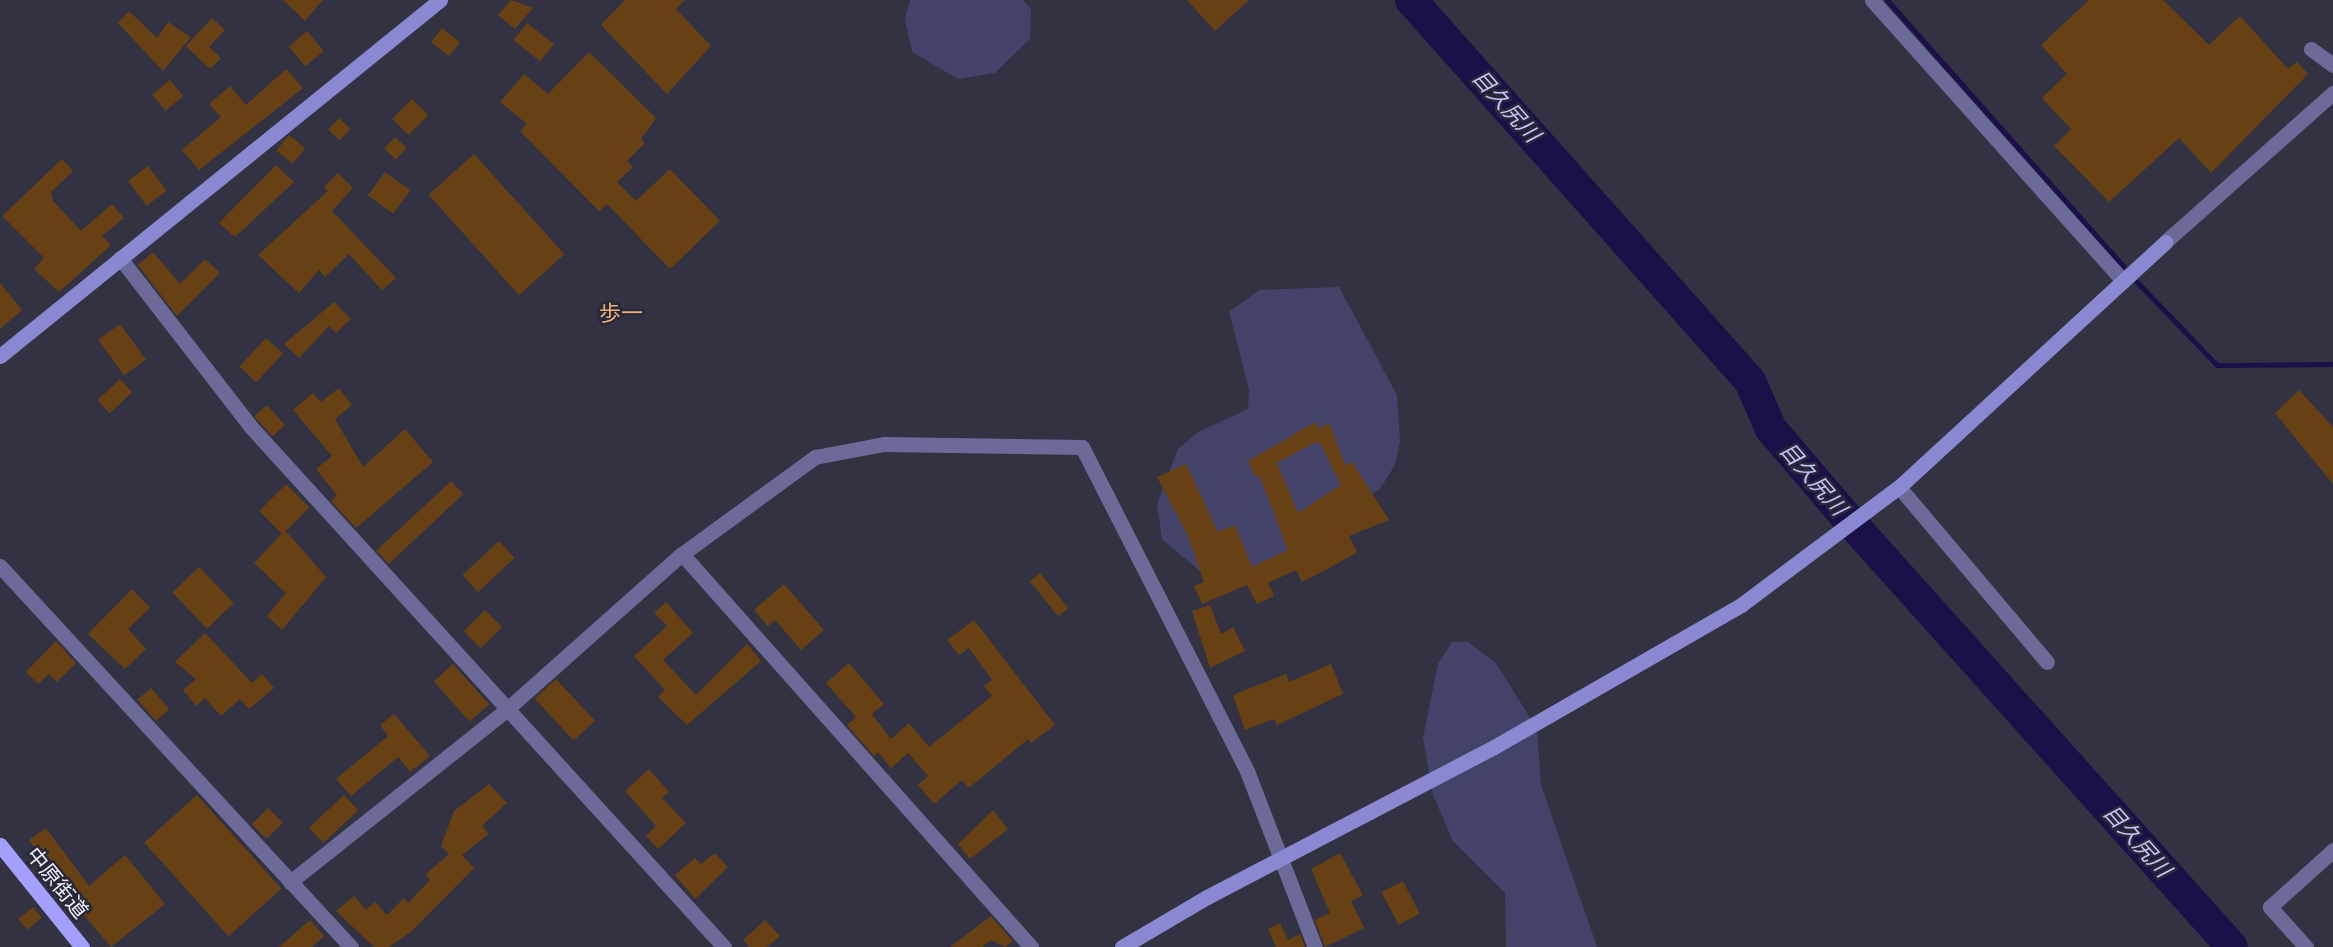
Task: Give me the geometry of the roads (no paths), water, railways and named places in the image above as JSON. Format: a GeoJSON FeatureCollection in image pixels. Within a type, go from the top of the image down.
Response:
{"type":"FeatureCollection","features":[{"type":"Feature","properties":{"kind":"main road","name":"中原街道"},"geometry":{"type":"LineString","coordinates":[[0,845],[82,947]]}},
{"type":"Feature","properties":{"kind":"street"},"geometry":{"type":"LineString","coordinates":[[0,356],[440,0]]}},
{"type":"Feature","properties":{"kind":"street"},"geometry":{"type":"LineString","coordinates":[[1872,0],[2123,281]]}},
{"type":"Feature","properties":{"kind":"street"},"geometry":{"type":"LineString","coordinates":[[2311,49],[2333,65]]}},
{"type":"Feature","properties":{"kind":"street"},"geometry":{"type":"LineString","coordinates":[[1122,947],[1670,648],[1838,535],[1895,489],[2164,242],[2333,93]]}},
{"type":"Feature","properties":{"kind":"street"},"geometry":{"type":"LineString","coordinates":[[120,258],[251,427],[724,947]]}},
{"type":"Feature","properties":{"kind":"street"},"geometry":{"type":"LineString","coordinates":[[290,882],[506,710],[682,554],[814,457],[884,444],[1082,447],[1247,771],[1278,861],[1314,947]]}},
{"type":"Feature","properties":{"kind":"street"},"geometry":{"type":"LineString","coordinates":[[1895,489],[2047,662]]}},
{"type":"Feature","properties":{"kind":"street"},"geometry":{"type":"LineString","coordinates":[[682,554],[1031,947]]}},
{"type":"Feature","properties":{"kind":"street"},"geometry":{"type":"LineString","coordinates":[[0,566],[347,945]]}},
{"type":"Feature","properties":{"kind":"street"},"geometry":{"type":"LineString","coordinates":[[2306,947],[2270,907],[2333,850]]}},
{"type":"Feature","properties":{"kind":"waterway","name":"目久尻川"},"geometry":{"type":"LineString","coordinates":[[1411,0],[1750,381],[1771,429],[1847,518],[2232,947]]}},
{"type":"Feature","properties":{"kind":"waterway"},"geometry":{"type":"LineString","coordinates":[[1887,0],[2123,266]]}},
{"type":"Feature","properties":{"kind":"waterway"},"geometry":{"type":"LineString","coordinates":[[2137,282],[2217,365],[2333,364]]}},
{"type":"Feature","properties":{"kind":"district","name":"歩一"},"geometry":{"type":"Point","coordinates":[621,314]}}]}
